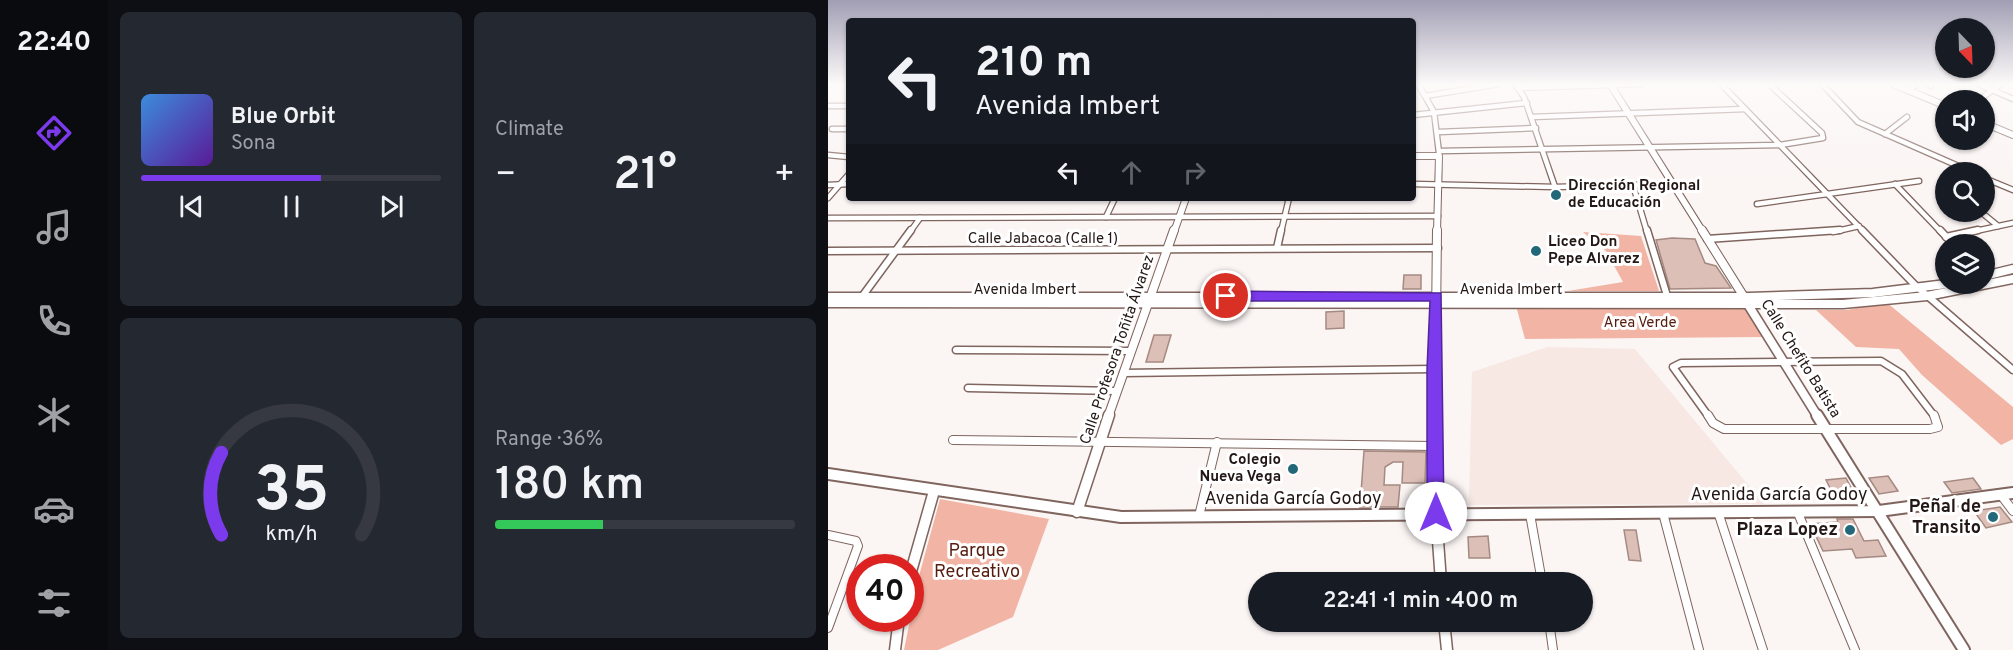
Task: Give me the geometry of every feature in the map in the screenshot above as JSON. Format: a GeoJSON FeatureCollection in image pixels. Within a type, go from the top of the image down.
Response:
{"type":"FeatureCollection","features":[{"type":"Feature","properties":{"kind":"main road","name":"Avenida Imbert"},"geometry":{"type":"LineString","coordinates":[[1995,276],[2013,269]]}},
{"type":"Feature","properties":{"kind":"main road","name":"Avenida Imbert"},"geometry":{"type":"LineString","coordinates":[[1995,280],[2013,279]]}},
{"type":"Feature","properties":{"kind":"main road","name":"Avenida Imbert"},"geometry":{"type":"LineString","coordinates":[[1746,301],[1839,296],[1935,286]]}},
{"type":"Feature","properties":{"kind":"main road","name":"Avenida Imbert"},"geometry":{"type":"LineString","coordinates":[[828,303],[1315,299],[1843,303],[1935,294]]}},
{"type":"Feature","properties":{"kind":"main road","name":"Avenida Imbert"},"geometry":{"type":"LineString","coordinates":[[828,297],[964,301]]}},
{"type":"Feature","properties":{"kind":"main road","name":"Calle Chefito Batista"},"geometry":{"type":"LineString","coordinates":[[1746,301],[1964,650]]}},
{"type":"Feature","properties":{"kind":"main road","name":"Avenida García Godoy"},"geometry":{"type":"LineString","coordinates":[[828,474],[1121,517],[1879,511],[2013,493]]}},
{"type":"Feature","properties":{"kind":"street"},"geometry":{"type":"LineString","coordinates":[[1435,114],[1439,132],[1434,369],[1436,513],[1440,572]]}},
{"type":"Feature","properties":{"kind":"street"},"geometry":{"type":"LineString","coordinates":[[1555,187],[1532,117],[1584,114]]}},
{"type":"Feature","properties":{"kind":"street","name":"Calle Chefito Batista"},"geometry":{"type":"LineString","coordinates":[[1631,114],[1746,301]]}},
{"type":"Feature","properties":{"kind":"street"},"geometry":{"type":"LineString","coordinates":[[1750,114],[1919,289],[2013,370]]}},
{"type":"Feature","properties":{"kind":"street"},"geometry":{"type":"LineString","coordinates":[[1416,156],[1780,146],[1823,138],[1822,133],[1802,114]]}},
{"type":"Feature","properties":{"kind":"street"},"geometry":{"type":"LineString","coordinates":[[1851,114],[1858,122],[1949,162]]}},
{"type":"Feature","properties":{"kind":"street"},"geometry":{"type":"LineString","coordinates":[[1885,134],[1906,117]]}},
{"type":"Feature","properties":{"kind":"street"},"geometry":{"type":"LineString","coordinates":[[1439,132],[1536,128]]}},
{"type":"Feature","properties":{"kind":"street"},"geometry":{"type":"LineString","coordinates":[[1995,128],[2013,135]]}},
{"type":"Feature","properties":{"kind":"street"},"geometry":{"type":"LineString","coordinates":[[832,129],[846,129]]}},
{"type":"Feature","properties":{"kind":"street"},"geometry":{"type":"LineString","coordinates":[[828,155],[846,157]]}},
{"type":"Feature","properties":{"kind":"street"},"geometry":{"type":"LineString","coordinates":[[828,198],[846,177]]}},
{"type":"Feature","properties":{"kind":"street"},"geometry":{"type":"LineString","coordinates":[[1757,204],[1919,181]]}},
{"type":"Feature","properties":{"kind":"street"},"geometry":{"type":"LineString","coordinates":[[1995,183],[2013,190]]}},
{"type":"Feature","properties":{"kind":"street"},"geometry":{"type":"LineString","coordinates":[[828,185],[846,184]]}},
{"type":"Feature","properties":{"kind":"street"},"geometry":{"type":"LineString","coordinates":[[1416,184],[1555,187],[1675,184]]}},
{"type":"Feature","properties":{"kind":"street"},"geometry":{"type":"LineString","coordinates":[[1895,184],[1943,234]]}},
{"type":"Feature","properties":{"kind":"street"},"geometry":{"type":"LineString","coordinates":[[1633,185],[1669,300]]}},
{"type":"Feature","properties":{"kind":"street"},"geometry":{"type":"LineString","coordinates":[[1106,217],[1114,201]]}},
{"type":"Feature","properties":{"kind":"street","name":"Calle Profesora Toñita Álvarez"},"geometry":{"type":"LineString","coordinates":[[1077,512],[1123,373],[1185,201]]}},
{"type":"Feature","properties":{"kind":"street"},"geometry":{"type":"LineString","coordinates":[[1277,248],[1288,201]]}},
{"type":"Feature","properties":{"kind":"street"},"geometry":{"type":"LineString","coordinates":[[828,218],[1438,216]]}},
{"type":"Feature","properties":{"kind":"street"},"geometry":{"type":"LineString","coordinates":[[861,298],[920,218]]}},
{"type":"Feature","properties":{"kind":"street"},"geometry":{"type":"LineString","coordinates":[[1993,222],[1998,226]]}},
{"type":"Feature","properties":{"kind":"street"},"geometry":{"type":"LineString","coordinates":[[1960,234],[2013,224]]}},
{"type":"Feature","properties":{"kind":"street"},"geometry":{"type":"LineString","coordinates":[[1707,239],[1828,233],[1859,226]]}},
{"type":"Feature","properties":{"kind":"street","name":"Calle Jabacoa (Calle 1)"},"geometry":{"type":"LineString","coordinates":[[828,251],[1438,248]]}},
{"type":"Feature","properties":{"kind":"street"},"geometry":{"type":"LineString","coordinates":[[956,350],[1131,351]]}},
{"type":"Feature","properties":{"kind":"street"},"geometry":{"type":"LineString","coordinates":[[1871,361],[1887,364],[1902,374],[1939,423],[1938,427],[1930,429],[1824,427],[1719,427],[1713,423],[1673,368],[1681,363],[1871,361]]}},
{"type":"Feature","properties":{"kind":"street"},"geometry":{"type":"LineString","coordinates":[[1123,373],[1434,369]]}},
{"type":"Feature","properties":{"kind":"street"},"geometry":{"type":"LineString","coordinates":[[968,388],[1117,391]]}},
{"type":"Feature","properties":{"kind":"street"},"geometry":{"type":"LineString","coordinates":[[953,440],[1435,446]]}},
{"type":"Feature","properties":{"kind":"street"},"geometry":{"type":"LineString","coordinates":[[1199,516],[1217,442]]}},
{"type":"Feature","properties":{"kind":"street"},"geometry":{"type":"LineString","coordinates":[[916,554],[934,491]]}},
{"type":"Feature","properties":{"kind":"street"},"geometry":{"type":"LineString","coordinates":[[2001,495],[2013,511]]}},
{"type":"Feature","properties":{"kind":"street"},"geometry":{"type":"LineString","coordinates":[[1718,512],[1763,650]]}},
{"type":"Feature","properties":{"kind":"street"},"geometry":{"type":"LineString","coordinates":[[1530,513],[1540,572]]}},
{"type":"Feature","properties":{"kind":"street"},"geometry":{"type":"LineString","coordinates":[[1663,513],[1699,650]]}},
{"type":"Feature","properties":{"kind":"street"},"geometry":{"type":"LineString","coordinates":[[1798,513],[1855,650]]}},
{"type":"Feature","properties":{"kind":"street"},"geometry":{"type":"LineString","coordinates":[[828,535],[856,541],[858,546],[828,628]]}},
{"type":"Feature","properties":{"kind":"street"},"geometry":{"type":"LineString","coordinates":[[894,650],[897,632]]}},
{"type":"Feature","properties":{"kind":"street"},"geometry":{"type":"LineString","coordinates":[[1445,632],[1446,650]]}},
{"type":"Feature","properties":{"kind":"street"},"geometry":{"type":"LineString","coordinates":[[1550,632],[1553,650]]}},
{"type":"Feature","properties":{"kind":"shaded area"},"geometry":{"type":"Polygon","coordinates":[[[1547,347],[1635,349],[1764,504],[1469,505],[1472,372],[1547,347]]]}},
{"type":"Feature","properties":{"kind":"green space"},"geometry":{"type":"Polygon","coordinates":[[[1583,232],[1641,236],[1659,291],[1568,291],[1623,282],[1606,251],[1583,232]]]}},
{"type":"Feature","properties":{"kind":"green space"},"geometry":{"type":"Polygon","coordinates":[[[1886,302],[2013,407],[2013,439],[2001,445],[1922,375],[1899,349],[1856,347],[1816,310],[1847,310],[1886,302]]]}},
{"type":"Feature","properties":{"kind":"green space","name":"Area Verde"},"geometry":{"type":"Polygon","coordinates":[[[1516,306],[1744,308],[1763,337],[1525,339],[1516,306]]]}},
{"type":"Feature","properties":{"kind":"green space","name":"Parque Recreativo"},"geometry":{"type":"Polygon","coordinates":[[[940,499],[1049,519],[1013,617],[938,650],[904,650],[908,632],[924,632],[924,558],[940,499]]]}},
{"type":"Feature","properties":{"kind":"building"},"geometry":{"type":"Polygon","coordinates":[[[1695,239],[1705,263],[1716,266],[1731,288],[1670,289],[1656,240],[1695,239]]]}},
{"type":"Feature","properties":{"kind":"building"},"geometry":{"type":"Polygon","coordinates":[[[1404,275],[1421,275],[1421,289],[1403,289],[1404,275]]]}},
{"type":"Feature","properties":{"kind":"building"},"geometry":{"type":"Polygon","coordinates":[[[1344,311],[1344,328],[1326,329],[1326,312],[1344,311]]]}},
{"type":"Feature","properties":{"kind":"building"},"geometry":{"type":"Polygon","coordinates":[[[1154,335],[1171,335],[1163,362],[1146,362],[1154,335]]]}},
{"type":"Feature","properties":{"kind":"building"},"geometry":{"type":"Polygon","coordinates":[[[1364,451],[1426,452],[1425,483],[1402,483],[1403,462],[1393,462],[1385,467],[1384,485],[1400,485],[1398,507],[1360,507],[1364,451]]]}},
{"type":"Feature","properties":{"kind":"building"},"geometry":{"type":"Polygon","coordinates":[[[1888,476],[1898,491],[1879,494],[1869,478],[1888,476]]]}},
{"type":"Feature","properties":{"kind":"building"},"geometry":{"type":"Polygon","coordinates":[[[1846,478],[1855,495],[1835,498],[1826,480],[1846,478]]]}},
{"type":"Feature","properties":{"kind":"building"},"geometry":{"type":"Polygon","coordinates":[[[1973,478],[1981,489],[1952,493],[1944,482],[1973,478]]]}},
{"type":"Feature","properties":{"kind":"building","name":"Peñal de Transito"},"geometry":{"type":"Polygon","coordinates":[[[2000,507],[2012,522],[1986,528],[1974,511],[2000,507]]]}},
{"type":"Feature","properties":{"kind":"building"},"geometry":{"type":"Polygon","coordinates":[[[1837,519],[1853,519],[1864,541],[1878,540],[1886,556],[1856,558],[1852,549],[1823,551],[1810,524],[1838,522],[1837,519]]]}},
{"type":"Feature","properties":{"kind":"building"},"geometry":{"type":"Polygon","coordinates":[[[1624,530],[1636,530],[1641,561],[1629,560],[1624,530]]]}},
{"type":"Feature","properties":{"kind":"building"},"geometry":{"type":"Polygon","coordinates":[[[1488,536],[1490,558],[1469,558],[1468,537],[1488,536]]]}},
{"type":"Feature","properties":{"kind":"place","name":"Dirección Regional de Educación"},"geometry":{"type":"Point","coordinates":[1556,195]}},
{"type":"Feature","properties":{"kind":"place","name":"Liceo Don Pepe Alvarez"},"geometry":{"type":"Point","coordinates":[1536,251]}},
{"type":"Feature","properties":{"kind":"place","name":"Colegio Nueva Vega"},"geometry":{"type":"Point","coordinates":[1293,469]}},
{"type":"Feature","properties":{"kind":"place","name":"Peñal de Transito"},"geometry":{"type":"Point","coordinates":[1993,517]}},
{"type":"Feature","properties":{"kind":"place","name":"Plaza Lopez"},"geometry":{"type":"Point","coordinates":[1850,530]}},
{"type":"Feature","properties":{"kind":"route"},"geometry":{"type":"LineString","coordinates":[[1226,296],[1437,296],[1434,369],[1436,513]]}}]}
